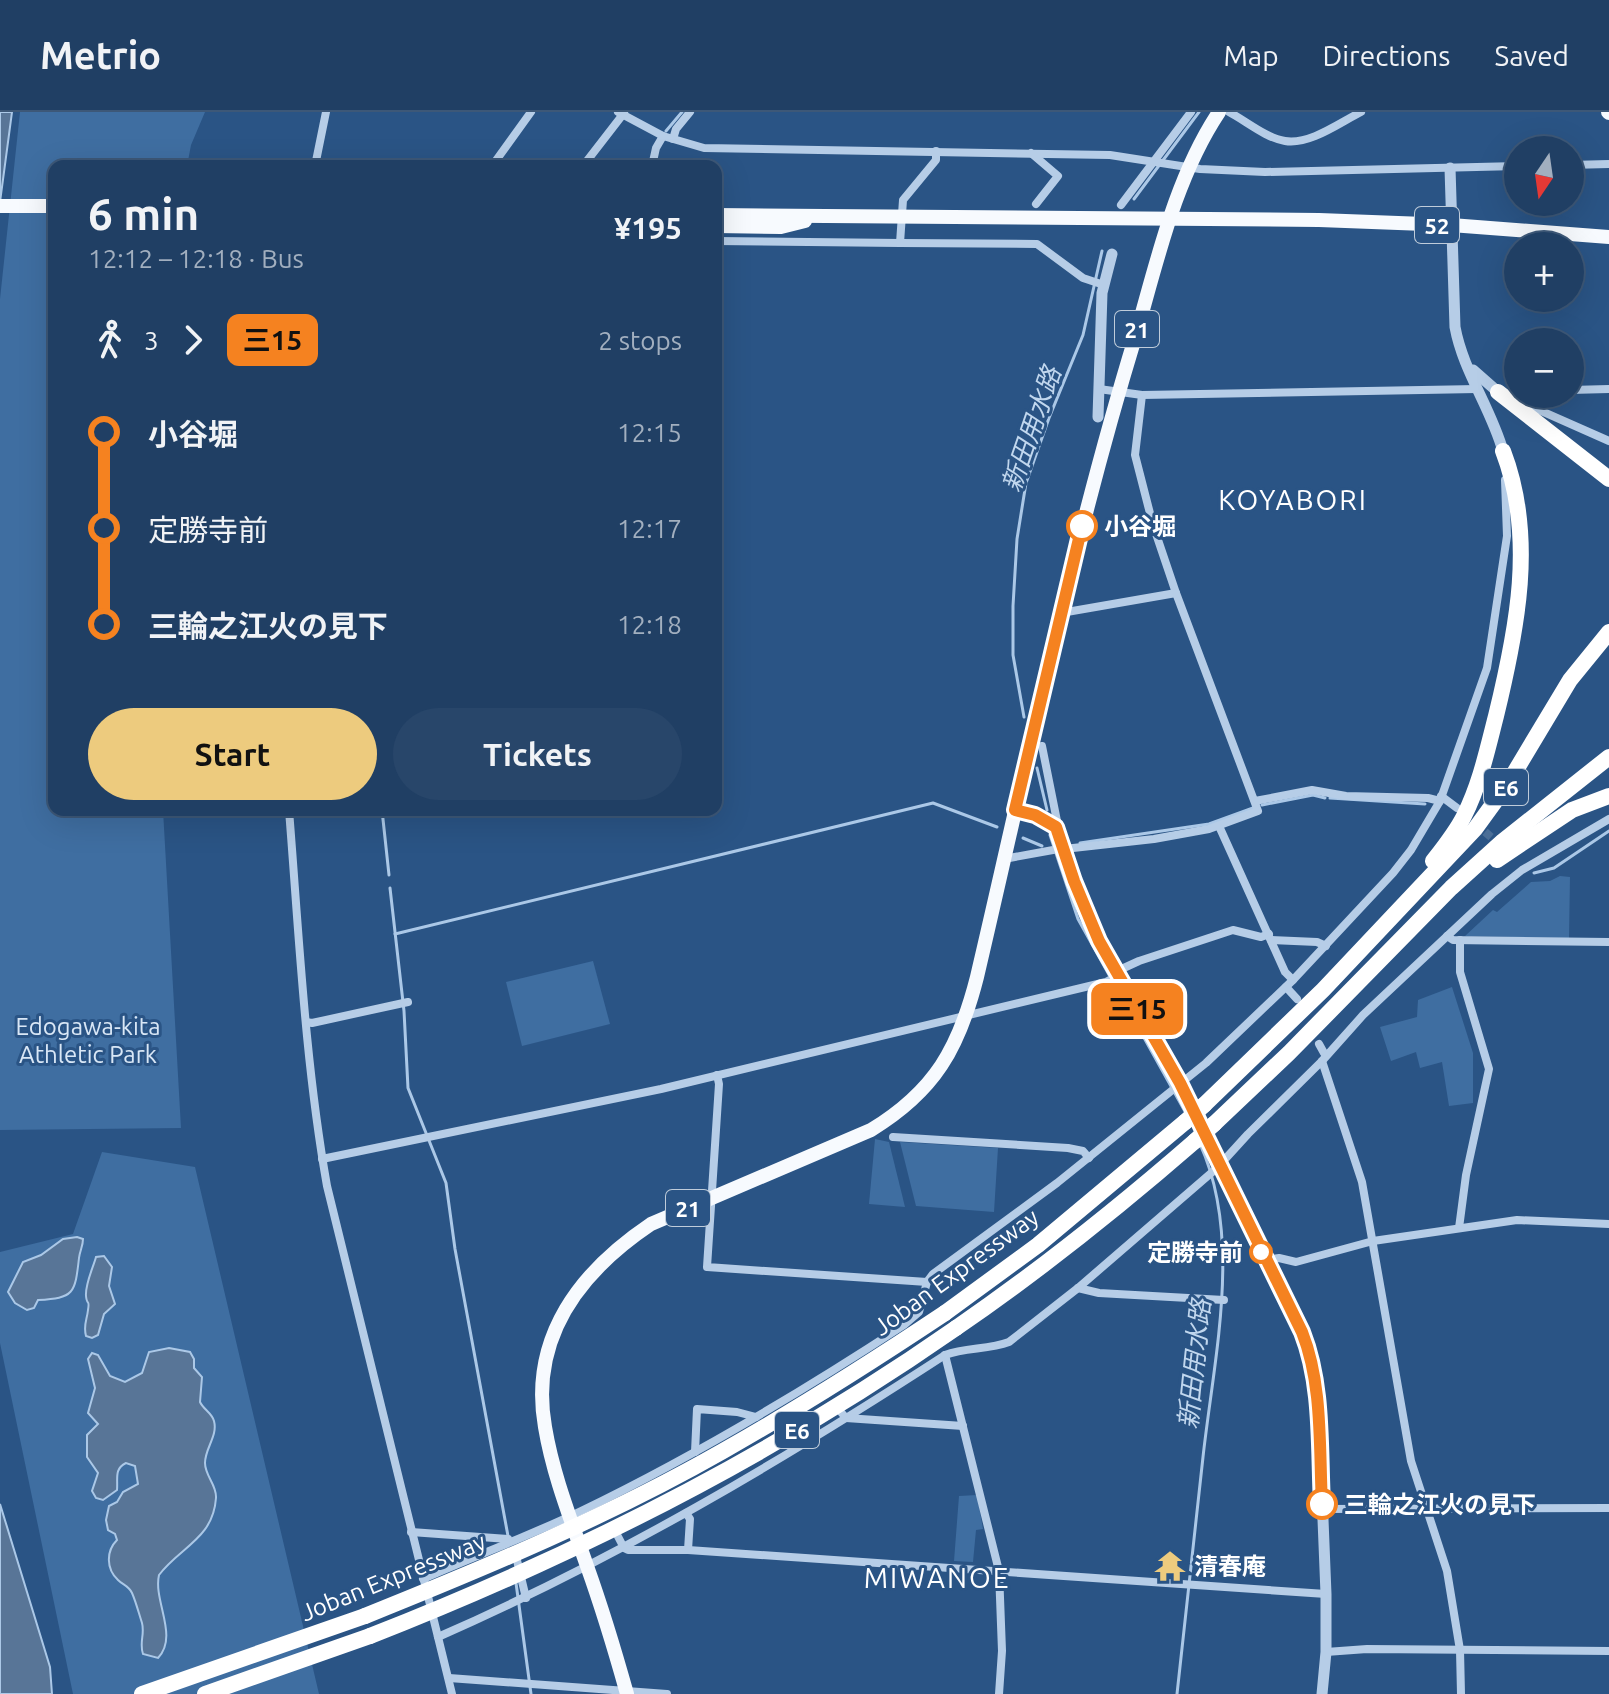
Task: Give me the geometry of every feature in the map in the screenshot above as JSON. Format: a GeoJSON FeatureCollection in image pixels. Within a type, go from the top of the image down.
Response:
{"type":"FeatureCollection","features":[{"type":"Feature","properties":{"kind":"highway"},"geometry":{"type":"LineString","coordinates":[[1498,392],[1609,479]]}},
{"type":"Feature","properties":{"kind":"highway"},"geometry":{"type":"LineString","coordinates":[[1384,927],[1462,820],[1482,770],[1509,665],[1517,624],[1520,555],[1512,474],[1503,451]]}},
{"type":"Feature","properties":{"kind":"highway","name":"Joban Expressway"},"geometry":{"type":"LineString","coordinates":[[142,1694],[365,1616],[598,1516],[722,1452],[873,1361],[945,1313],[1038,1245],[1185,1122],[1323,990],[1490,810],[1557,700],[1609,632]]}},
{"type":"Feature","properties":{"kind":"highway","name":"Joban Expressway"},"geometry":{"type":"LineString","coordinates":[[205,1694],[440,1608],[632,1521],[730,1470],[884,1377],[1062,1251],[1139,1189],[1214,1124],[1451,888],[1503,841],[1609,757]]}},
{"type":"Feature","properties":{"kind":"highway"},"geometry":{"type":"LineString","coordinates":[[1336,1005],[1361,994],[1458,894],[1512,849],[1572,810],[1609,796]]}},
{"type":"Feature","properties":{"kind":"main road","name":"21"},"geometry":{"type":"LineString","coordinates":[[626,1693],[549,1450],[542,1399],[545,1371],[558,1326],[580,1285],[620,1245],[651,1224],[827,1151],[889,1120],[941,1070],[967,1014],[1061,613],[1118,392],[1189,168],[1219,112]]}},
{"type":"Feature","properties":{"kind":"main road"},"geometry":{"type":"LineString","coordinates":[[0,206],[48,206]]}},
{"type":"Feature","properties":{"kind":"main road","name":"52"},"geometry":{"type":"LineString","coordinates":[[722,215],[1319,220],[1451,225],[1609,237]]}},
{"type":"Feature","properties":{"kind":"main road","name":"52"},"geometry":{"type":"LineString","coordinates":[[722,226],[781,227],[825,216]]}},
{"type":"Feature","properties":{"kind":"street"},"geometry":{"type":"LineString","coordinates":[[316,160],[326,112]]}},
{"type":"Feature","properties":{"kind":"street"},"geometry":{"type":"LineString","coordinates":[[496,160],[531,112]]}},
{"type":"Feature","properties":{"kind":"street"},"geometry":{"type":"LineString","coordinates":[[673,139],[676,129],[690,112]]}},
{"type":"Feature","properties":{"kind":"street"},"geometry":{"type":"LineString","coordinates":[[1121,205],[1191,112]]}},
{"type":"Feature","properties":{"kind":"street"},"geometry":{"type":"LineString","coordinates":[[1229,112],[1275,138],[1295,141],[1308,139],[1361,112]]}},
{"type":"Feature","properties":{"kind":"street"},"geometry":{"type":"LineString","coordinates":[[587,160],[621,113],[663,136],[704,148],[1110,155],[1189,168],[1265,172],[1504,166]]}},
{"type":"Feature","properties":{"kind":"street"},"geometry":{"type":"LineString","coordinates":[[653,160],[663,136]]}},
{"type":"Feature","properties":{"kind":"street"},"geometry":{"type":"LineString","coordinates":[[900,243],[903,200],[936,160],[936,151]]}},
{"type":"Feature","properties":{"kind":"street"},"geometry":{"type":"LineString","coordinates":[[1031,153],[1058,176],[1036,204]]}},
{"type":"Feature","properties":{"kind":"street"},"geometry":{"type":"LineString","coordinates":[[1584,165],[1609,164]]}},
{"type":"Feature","properties":{"kind":"street"},"geometry":{"type":"LineString","coordinates":[[423,1579],[569,1516],[686,1457],[817,1380],[912,1318],[924,1301],[927,1282],[957,1256],[1089,1158],[1206,1063],[1326,946],[1411,850],[1441,799],[1487,668],[1507,536],[1503,451],[1463,357],[1455,327],[1450,168]]}},
{"type":"Feature","properties":{"kind":"street"},"geometry":{"type":"LineString","coordinates":[[722,241],[1037,244],[1089,282],[1104,285]]}},
{"type":"Feature","properties":{"kind":"street"},"geometry":{"type":"LineString","coordinates":[[1098,417],[1104,285],[1112,254]]}},
{"type":"Feature","properties":{"kind":"street"},"geometry":{"type":"LineString","coordinates":[[1463,357],[1481,379],[1498,392],[1609,441]]}},
{"type":"Feature","properties":{"kind":"street"},"geometry":{"type":"LineString","coordinates":[[1099,389],[1142,395],[1477,389]]}},
{"type":"Feature","properties":{"kind":"street"},"geometry":{"type":"LineString","coordinates":[[1584,390],[1609,389]]}},
{"type":"Feature","properties":{"kind":"street"},"geometry":{"type":"LineString","coordinates":[[1004,859],[1063,844],[1154,839],[1219,826],[1258,811],[1153,525],[1135,455],[1142,395]]}},
{"type":"Feature","properties":{"kind":"street"},"geometry":{"type":"LineString","coordinates":[[1061,613],[1176,593]]}},
{"type":"Feature","properties":{"kind":"street"},"geometry":{"type":"LineString","coordinates":[[1042,746],[1063,844],[1084,908],[1310,1352],[1317,1402],[1326,1594],[1322,1694]]}},
{"type":"Feature","properties":{"kind":"street"},"geometry":{"type":"LineString","coordinates":[[1255,801],[1312,790],[1346,796],[1441,799],[1457,808]]}},
{"type":"Feature","properties":{"kind":"street"},"geometry":{"type":"LineString","coordinates":[[1015,810],[1050,822],[1063,844]]}},
{"type":"Feature","properties":{"kind":"street"},"geometry":{"type":"LineString","coordinates":[[289,816],[306,1022],[322,1159],[332,1212],[452,1694]]}},
{"type":"Feature","properties":{"kind":"street"},"geometry":{"type":"LineString","coordinates":[[438,1637],[521,1601],[624,1548],[846,1418],[941,1357],[958,1350],[1009,1342],[1078,1288],[1208,1176],[1322,1053],[1522,870],[1609,819]]}},
{"type":"Feature","properties":{"kind":"street"},"geometry":{"type":"LineString","coordinates":[[1219,826],[1297,999]]}},
{"type":"Feature","properties":{"kind":"street"},"geometry":{"type":"LineString","coordinates":[[1513,857],[1522,870]]}},
{"type":"Feature","properties":{"kind":"street"},"geometry":{"type":"LineString","coordinates":[[322,1159],[593,1104],[1106,982],[1139,961],[1233,930],[1261,937],[1317,942],[1326,946]]}},
{"type":"Feature","properties":{"kind":"street"},"geometry":{"type":"LineString","coordinates":[[1447,936],[1453,940],[1609,942]]}},
{"type":"Feature","properties":{"kind":"street"},"geometry":{"type":"LineString","coordinates":[[1459,1228],[1466,1175],[1489,1069],[1460,972],[1460,940]]}},
{"type":"Feature","properties":{"kind":"street"},"geometry":{"type":"LineString","coordinates":[[306,1022],[408,1002]]}},
{"type":"Feature","properties":{"kind":"street"},"geometry":{"type":"LineString","coordinates":[[1322,1053],[1359,1174],[1411,1461],[1447,1571],[1460,1650],[1461,1694]]}},
{"type":"Feature","properties":{"kind":"street"},"geometry":{"type":"LineString","coordinates":[[717,1075],[719,1084],[707,1267],[927,1282]]}},
{"type":"Feature","properties":{"kind":"street"},"geometry":{"type":"LineString","coordinates":[[893,1137],[1068,1148],[1083,1151],[1089,1158]]}},
{"type":"Feature","properties":{"kind":"street"},"geometry":{"type":"LineString","coordinates":[[1265,1260],[1279,1258],[1296,1262],[1373,1241],[1517,1220],[1609,1224]]}},
{"type":"Feature","properties":{"kind":"street"},"geometry":{"type":"LineString","coordinates":[[1078,1288],[1099,1293],[1224,1300]]}},
{"type":"Feature","properties":{"kind":"street"},"geometry":{"type":"LineString","coordinates":[[912,1318],[941,1357],[963,1426],[999,1571],[1002,1651],[999,1694]]}},
{"type":"Feature","properties":{"kind":"street"},"geometry":{"type":"LineString","coordinates":[[817,1380],[846,1418],[963,1426]]}},
{"type":"Feature","properties":{"kind":"street"},"geometry":{"type":"LineString","coordinates":[[695,1452],[697,1409],[737,1412],[756,1417]]}},
{"type":"Feature","properties":{"kind":"street"},"geometry":{"type":"LineString","coordinates":[[686,1457],[708,1500]]}},
{"type":"Feature","properties":{"kind":"street"},"geometry":{"type":"LineString","coordinates":[[600,1501],[624,1548]]}},
{"type":"Feature","properties":{"kind":"street"},"geometry":{"type":"LineString","coordinates":[[1322,1509],[1609,1508]]}},
{"type":"Feature","properties":{"kind":"street"},"geometry":{"type":"LineString","coordinates":[[686,1513],[690,1519],[688,1550]]}},
{"type":"Feature","properties":{"kind":"street"},"geometry":{"type":"LineString","coordinates":[[411,1532],[509,1540]]}},
{"type":"Feature","properties":{"kind":"street"},"geometry":{"type":"LineString","coordinates":[[509,1540],[521,1601]]}},
{"type":"Feature","properties":{"kind":"street"},"geometry":{"type":"LineString","coordinates":[[624,1548],[1326,1594]]}},
{"type":"Feature","properties":{"kind":"street"},"geometry":{"type":"LineString","coordinates":[[1326,1652],[1367,1649],[1609,1651]]}},
{"type":"Feature","properties":{"kind":"street"},"geometry":{"type":"LineString","coordinates":[[449,1678],[667,1694]]}},
{"type":"Feature","properties":{"kind":"green space","name":"Edogawa-kita Athletic Park"},"geometry":{"type":"Polygon","coordinates":[[[20,112],[205,112],[188,160],[48,160],[48,816],[163,816],[181,1128],[0,1130],[0,299],[20,112]]]}},
{"type":"Feature","properties":{"kind":"green space"},"geometry":{"type":"Polygon","coordinates":[[[1560,876],[1570,877],[1569,938],[1465,936],[1531,882],[1550,881],[1560,876]]]}},
{"type":"Feature","properties":{"kind":"green space"},"geometry":{"type":"Polygon","coordinates":[[[593,961],[610,1024],[522,1046],[506,982],[593,961]]]}},
{"type":"Feature","properties":{"kind":"green space"},"geometry":{"type":"Polygon","coordinates":[[[1452,987],[1473,1053],[1473,1103],[1449,1106],[1442,1062],[1420,1068],[1416,1052],[1391,1061],[1380,1027],[1417,1017],[1418,1000],[1452,987]]]}},
{"type":"Feature","properties":{"kind":"green space"},"geometry":{"type":"Polygon","coordinates":[[[875,1139],[889,1142],[905,1207],[869,1204],[875,1139]]]}},
{"type":"Feature","properties":{"kind":"green space"},"geometry":{"type":"Polygon","coordinates":[[[900,1142],[998,1148],[994,1212],[916,1206],[900,1142]]]}},
{"type":"Feature","properties":{"kind":"green space"},"geometry":{"type":"Polygon","coordinates":[[[102,1152],[195,1167],[319,1694],[73,1694],[0,1343],[0,1252],[73,1234],[102,1152]]]}},
{"type":"Feature","properties":{"kind":"green space"},"geometry":{"type":"Polygon","coordinates":[[[977,1495],[983,1529],[976,1530],[973,1562],[954,1561],[959,1496],[977,1495]]]}},
{"type":"Feature","properties":{"kind":"shaded area"},"geometry":{"type":"Polygon","coordinates":[[[0,112],[12,112],[0,202],[0,112]]]}},
{"type":"Feature","properties":{"kind":"shaded area"},"geometry":{"type":"Polygon","coordinates":[[[77,1237],[83,1241],[74,1287],[70,1292],[59,1298],[38,1300],[34,1308],[27,1310],[15,1303],[8,1292],[23,1262],[41,1255],[63,1239],[77,1237]]]}},
{"type":"Feature","properties":{"kind":"shaded area"},"geometry":{"type":"Polygon","coordinates":[[[104,1256],[112,1267],[109,1286],[115,1304],[104,1314],[98,1335],[92,1338],[85,1332],[89,1304],[87,1286],[96,1257],[104,1256]]]}},
{"type":"Feature","properties":{"kind":"shaded area"},"geometry":{"type":"Polygon","coordinates":[[[169,1348],[190,1352],[194,1368],[202,1377],[200,1402],[213,1418],[215,1426],[205,1463],[216,1498],[214,1512],[202,1533],[159,1575],[166,1639],[158,1658],[143,1654],[143,1627],[133,1597],[129,1589],[114,1576],[110,1565],[109,1555],[117,1540],[115,1534],[108,1530],[106,1520],[109,1506],[117,1502],[123,1492],[138,1484],[135,1466],[126,1463],[120,1468],[117,1490],[103,1500],[96,1498],[92,1491],[98,1473],[87,1457],[87,1435],[98,1424],[88,1413],[95,1388],[88,1359],[92,1353],[98,1355],[110,1376],[125,1382],[142,1373],[149,1352],[169,1348]]]}},
{"type":"Feature","properties":{"kind":"shaded area"},"geometry":{"type":"Polygon","coordinates":[[[0,1504],[50,1667],[52,1694],[0,1694],[0,1504]]]}},
{"type":"Feature","properties":{"kind":"waterway"},"geometry":{"type":"LineString","coordinates":[[666,131],[682,112]]}},
{"type":"Feature","properties":{"kind":"waterway","name":"新田用水路"},"geometry":{"type":"LineString","coordinates":[[1134,199],[1199,112]]}},
{"type":"Feature","properties":{"kind":"waterway","name":"新田用水路"},"geometry":{"type":"LineString","coordinates":[[1024,717],[1013,655],[1013,606],[1017,539],[1026,483],[1083,335],[1102,251]]}},
{"type":"Feature","properties":{"kind":"waterway","name":"新田用水路"},"geometry":{"type":"LineString","coordinates":[[1037,768],[1047,810]]}},
{"type":"Feature","properties":{"kind":"waterway"},"geometry":{"type":"LineString","coordinates":[[1262,805],[1313,795],[1325,798]]}},
{"type":"Feature","properties":{"kind":"waterway"},"geometry":{"type":"LineString","coordinates":[[1330,798],[1425,804]]}},
{"type":"Feature","properties":{"kind":"waterway"},"geometry":{"type":"LineString","coordinates":[[395,934],[933,803],[997,827]]}},
{"type":"Feature","properties":{"kind":"waterway"},"geometry":{"type":"LineString","coordinates":[[1080,843],[1209,824],[1253,808]]}},
{"type":"Feature","properties":{"kind":"waterway"},"geometry":{"type":"LineString","coordinates":[[383,816],[389,875]]}},
{"type":"Feature","properties":{"kind":"waterway"},"geometry":{"type":"LineString","coordinates":[[1534,873],[1554,868],[1609,831]]}},
{"type":"Feature","properties":{"kind":"waterway","name":"新田用水路"},"geometry":{"type":"LineString","coordinates":[[1050,835],[1078,919],[1187,1115]]}},
{"type":"Feature","properties":{"kind":"waterway"},"geometry":{"type":"LineString","coordinates":[[1023,838],[1042,846]]}},
{"type":"Feature","properties":{"kind":"waterway"},"geometry":{"type":"LineString","coordinates":[[390,888],[404,1011],[408,1088],[446,1183],[455,1249],[508,1536]]}},
{"type":"Feature","properties":{"kind":"waterway","name":"新田用水路"},"geometry":{"type":"LineString","coordinates":[[1177,1694],[1222,1298],[1220,1218],[1213,1180],[1200,1144]]}},
{"type":"Feature","properties":{"kind":"waterway"},"geometry":{"type":"LineString","coordinates":[[516,1583],[531,1694]]}},
{"type":"Feature","properties":{"kind":"tunnel"},"geometry":{"type":"LineString","coordinates":[[1476,824],[1499,844]]}},
{"type":"Feature","properties":{"kind":"bus line","name":"三15"},"geometry":{"type":"LineString","coordinates":[[1082,526],[1015,810],[1035,815],[1056,827],[1099,941],[1180,1083],[1302,1332],[1310,1352],[1314,1377],[1322,1504]]}},
{"type":"Feature","properties":{"kind":"place","name":"小谷堀"},"geometry":{"type":"Point","coordinates":[1082,526]}},
{"type":"Feature","properties":{"kind":"place","name":"定勝寺前"},"geometry":{"type":"Point","coordinates":[1261,1252]}},
{"type":"Feature","properties":{"kind":"place","name":"三輪之江火の見下"},"geometry":{"type":"Point","coordinates":[1322,1504]}},
{"type":"Feature","properties":{"kind":"place","name":"清春庵"},"geometry":{"type":"Point","coordinates":[1170,1566]}},
{"type":"Feature","properties":{"kind":"district","name":"KOYABORI"},"geometry":{"type":"Point","coordinates":[1293,499]}},
{"type":"Feature","properties":{"kind":"district","name":"MIWANOE"},"geometry":{"type":"Point","coordinates":[937,1577]}}]}
